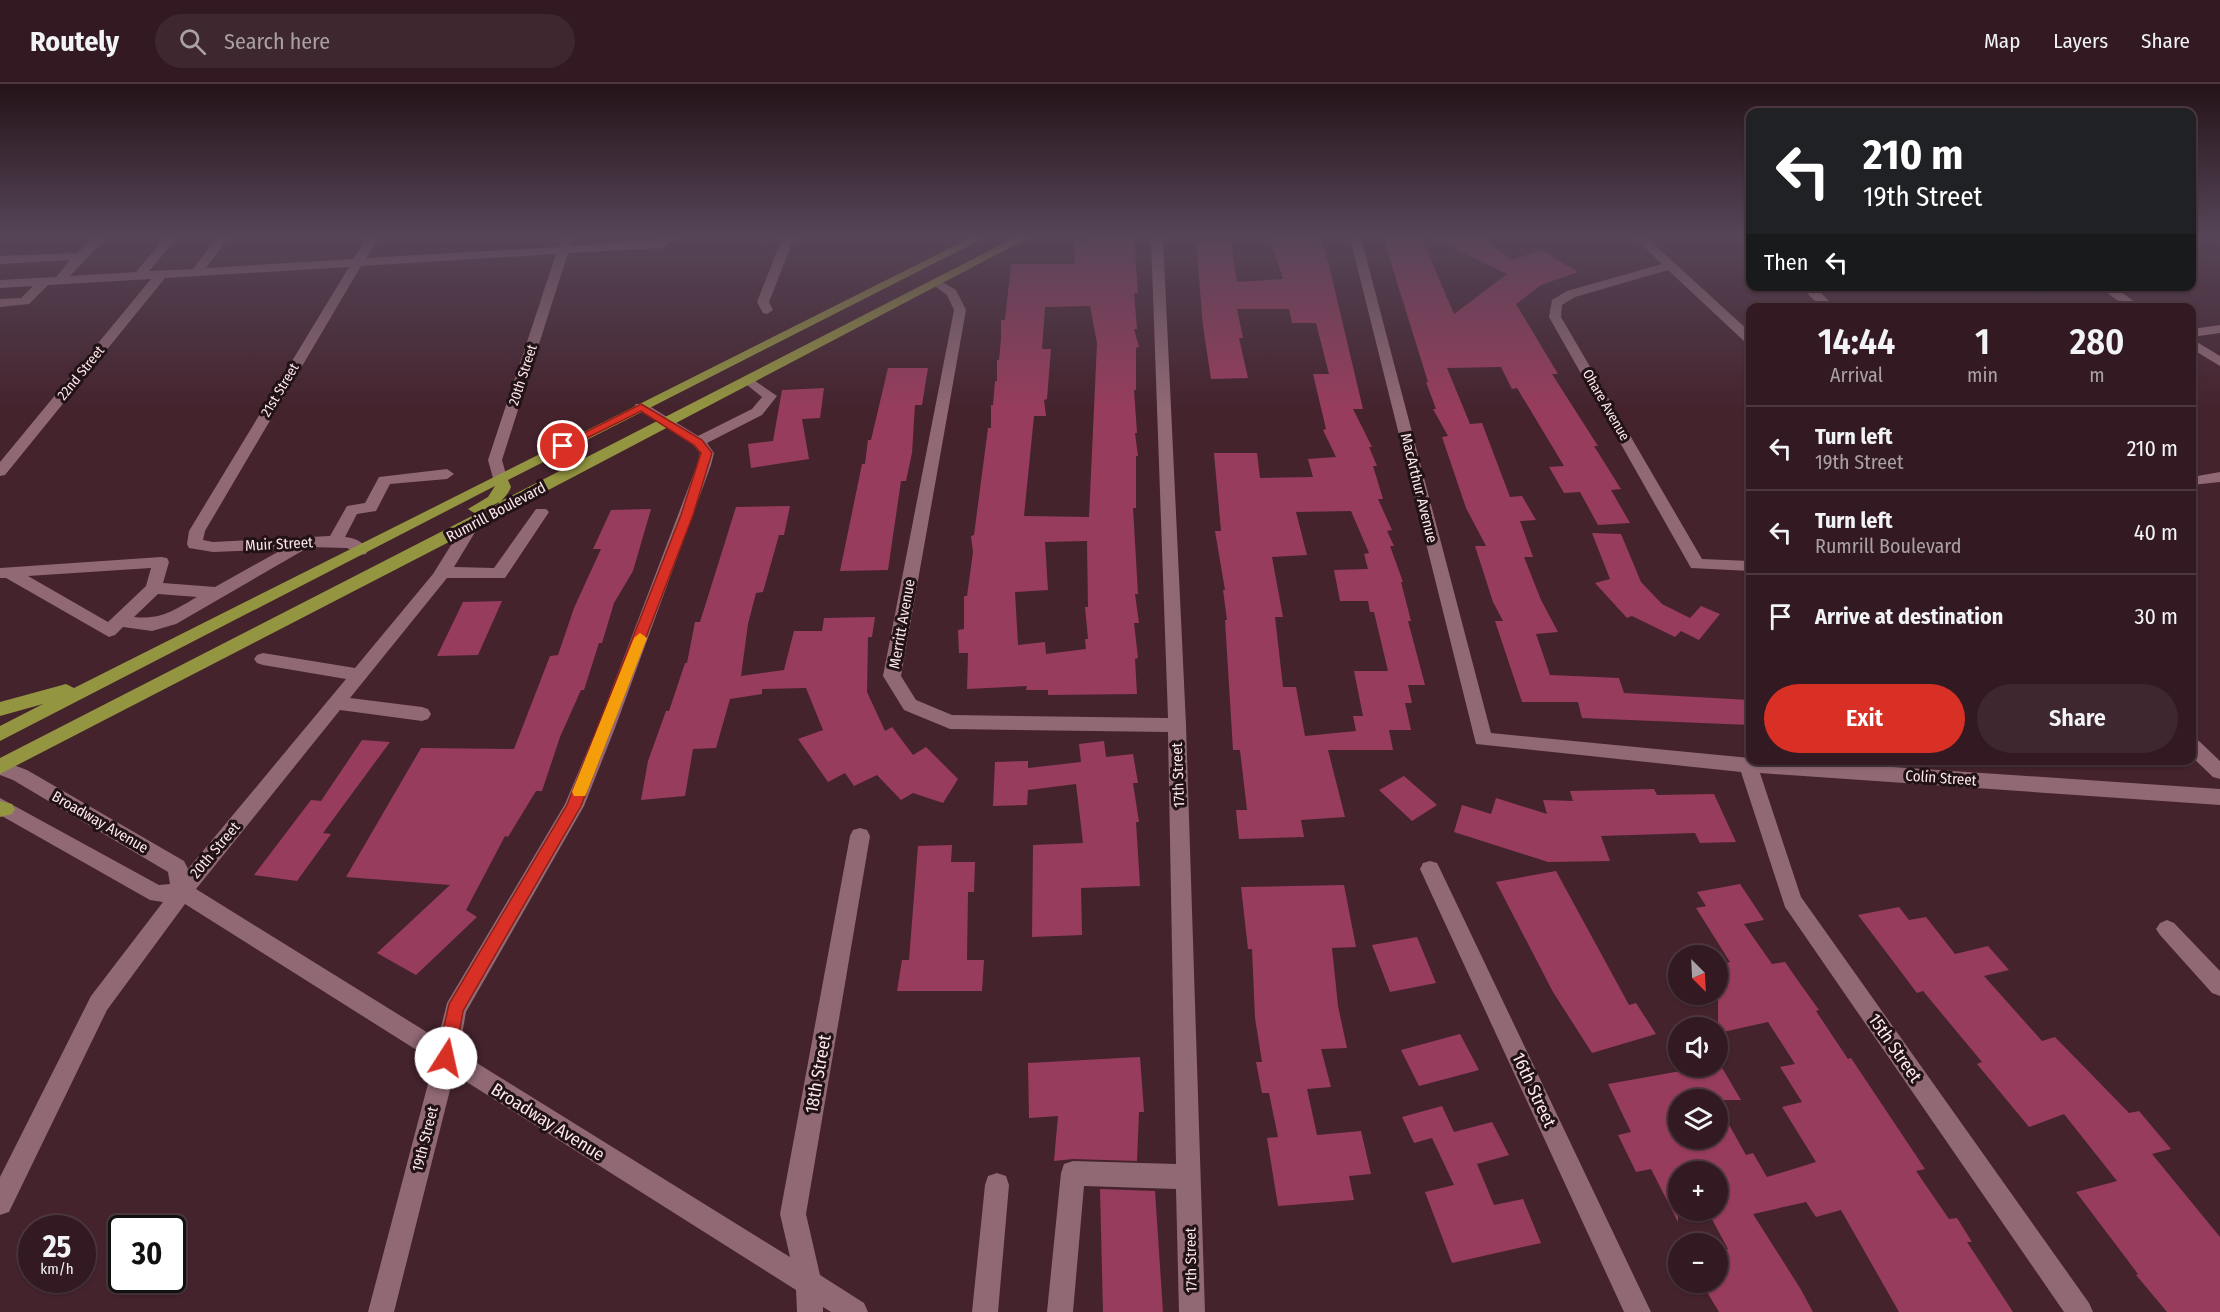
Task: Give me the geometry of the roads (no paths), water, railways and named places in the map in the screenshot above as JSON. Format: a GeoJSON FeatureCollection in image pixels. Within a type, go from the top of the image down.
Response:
{"type":"FeatureCollection","features":[{"type":"Feature","properties":{"kind":"main road","name":"Rumrill Boulevard"},"geometry":{"type":"LineString","coordinates":[[0,734],[862,295]]}},
{"type":"Feature","properties":{"kind":"main road","name":"Rumrill Boulevard"},"geometry":{"type":"LineString","coordinates":[[0,767],[913,295]]}},
{"type":"Feature","properties":{"kind":"main road"},"geometry":{"type":"LineString","coordinates":[[430,546],[442,526],[500,494],[503,487],[501,478]]}},
{"type":"Feature","properties":{"kind":"main road"},"geometry":{"type":"LineString","coordinates":[[0,709],[24,704],[114,676]]}},
{"type":"Feature","properties":{"kind":"street"},"geometry":{"type":"LineString","coordinates":[[0,303],[25,301],[31,295]]}},
{"type":"Feature","properties":{"kind":"street","name":"22nd Street"},"geometry":{"type":"LineString","coordinates":[[0,472],[144,295]]}},
{"type":"Feature","properties":{"kind":"street","name":"21st Street"},"geometry":{"type":"LineString","coordinates":[[195,544],[196,531],[337,295]]}},
{"type":"Feature","properties":{"kind":"street","name":"20th Street"},"geometry":{"type":"LineString","coordinates":[[501,478],[496,470],[495,460],[548,295]]}},
{"type":"Feature","properties":{"kind":"street"},"geometry":{"type":"LineString","coordinates":[[766,295],[763,302],[768,310]]}},
{"type":"Feature","properties":{"kind":"street","name":"Merritt Avenue"},"geometry":{"type":"LineString","coordinates":[[953,295],[960,310],[892,676],[910,705],[950,722],[1177,725]]}},
{"type":"Feature","properties":{"kind":"street","name":"17th Street"},"geometry":{"type":"LineString","coordinates":[[1159,295],[1177,725],[1192,1312]]}},
{"type":"Feature","properties":{"kind":"street","name":"MacArthur Avenue"},"geometry":{"type":"LineString","coordinates":[[1370,295],[1483,739]]}},
{"type":"Feature","properties":{"kind":"street","name":"Ohare Avenue"},"geometry":{"type":"LineString","coordinates":[[1569,295],[1556,303],[1555,317],[1697,564],[1746,566]]}},
{"type":"Feature","properties":{"kind":"street"},"geometry":{"type":"LineString","coordinates":[[1703,295],[1746,335]]}},
{"type":"Feature","properties":{"kind":"street"},"geometry":{"type":"LineString","coordinates":[[2196,332],[2220,329]]}},
{"type":"Feature","properties":{"kind":"street"},"geometry":{"type":"LineString","coordinates":[[2196,346],[2220,362]]}},
{"type":"Feature","properties":{"kind":"street"},"geometry":{"type":"LineString","coordinates":[[641,407],[698,442],[757,412],[770,396],[748,380]]}},
{"type":"Feature","properties":{"kind":"street","name":"19th Street"},"geometry":{"type":"LineString","coordinates":[[381,1312],[446,1058],[455,1010],[574,806],[606,728],[705,465],[707,453],[698,442]]}},
{"type":"Feature","properties":{"kind":"street"},"geometry":{"type":"LineString","coordinates":[[335,541],[352,509],[371,508],[384,480],[447,474]]}},
{"type":"Feature","properties":{"kind":"street"},"geometry":{"type":"LineString","coordinates":[[2196,480],[2220,477]]}},
{"type":"Feature","properties":{"kind":"street"},"geometry":{"type":"LineString","coordinates":[[442,572],[499,574],[540,512]]}},
{"type":"Feature","properties":{"kind":"street","name":"20th Street"},"geometry":{"type":"LineString","coordinates":[[0,1203],[99,1002],[182,891],[442,572],[472,525]]}},
{"type":"Feature","properties":{"kind":"street","name":"Muir Street"},"geometry":{"type":"LineString","coordinates":[[195,544],[213,547],[335,541],[351,543],[360,550]]}},
{"type":"Feature","properties":{"kind":"street"},"geometry":{"type":"LineString","coordinates":[[119,621],[152,625],[170,620],[305,543]]}},
{"type":"Feature","properties":{"kind":"street"},"geometry":{"type":"LineString","coordinates":[[161,562],[154,588],[108,631],[5,573],[161,562]]}},
{"type":"Feature","properties":{"kind":"street"},"geometry":{"type":"LineString","coordinates":[[154,588],[217,593]]}},
{"type":"Feature","properties":{"kind":"street"},"geometry":{"type":"LineString","coordinates":[[263,659],[359,675]]}},
{"type":"Feature","properties":{"kind":"street"},"geometry":{"type":"LineString","coordinates":[[337,703],[422,714]]}},
{"type":"Feature","properties":{"kind":"street","name":"Colin Street"},"geometry":{"type":"LineString","coordinates":[[1483,739],[1746,765]]}},
{"type":"Feature","properties":{"kind":"street"},"geometry":{"type":"LineString","coordinates":[[2196,750],[2220,772]]}},
{"type":"Feature","properties":{"kind":"street","name":"Colin Street"},"geometry":{"type":"LineString","coordinates":[[1748,765],[2220,797]]}},
{"type":"Feature","properties":{"kind":"street","name":"15th Street"},"geometry":{"type":"LineString","coordinates":[[1748,765],[1792,901],[2080,1312]]}},
{"type":"Feature","properties":{"kind":"street","name":"Broadway Avenue"},"geometry":{"type":"LineString","coordinates":[[0,767],[20,775],[177,867],[182,891],[855,1312]]}},
{"type":"Feature","properties":{"kind":"street"},"geometry":{"type":"LineString","coordinates":[[2,808],[157,894],[182,891]]}},
{"type":"Feature","properties":{"kind":"street","name":"18th Street"},"geometry":{"type":"LineString","coordinates":[[810,1312],[809,1284],[793,1214],[860,836]]}},
{"type":"Feature","properties":{"kind":"street","name":"16th Street"},"geometry":{"type":"LineString","coordinates":[[1430,869],[1638,1312]]}},
{"type":"Feature","properties":{"kind":"street"},"geometry":{"type":"LineString","coordinates":[[2167,929],[2220,986]]}},
{"type":"Feature","properties":{"kind":"street"},"geometry":{"type":"LineString","coordinates":[[1060,1312],[1073,1173],[1190,1177]]}},
{"type":"Feature","properties":{"kind":"street"},"geometry":{"type":"LineString","coordinates":[[985,1312],[997,1185]]}}]}
